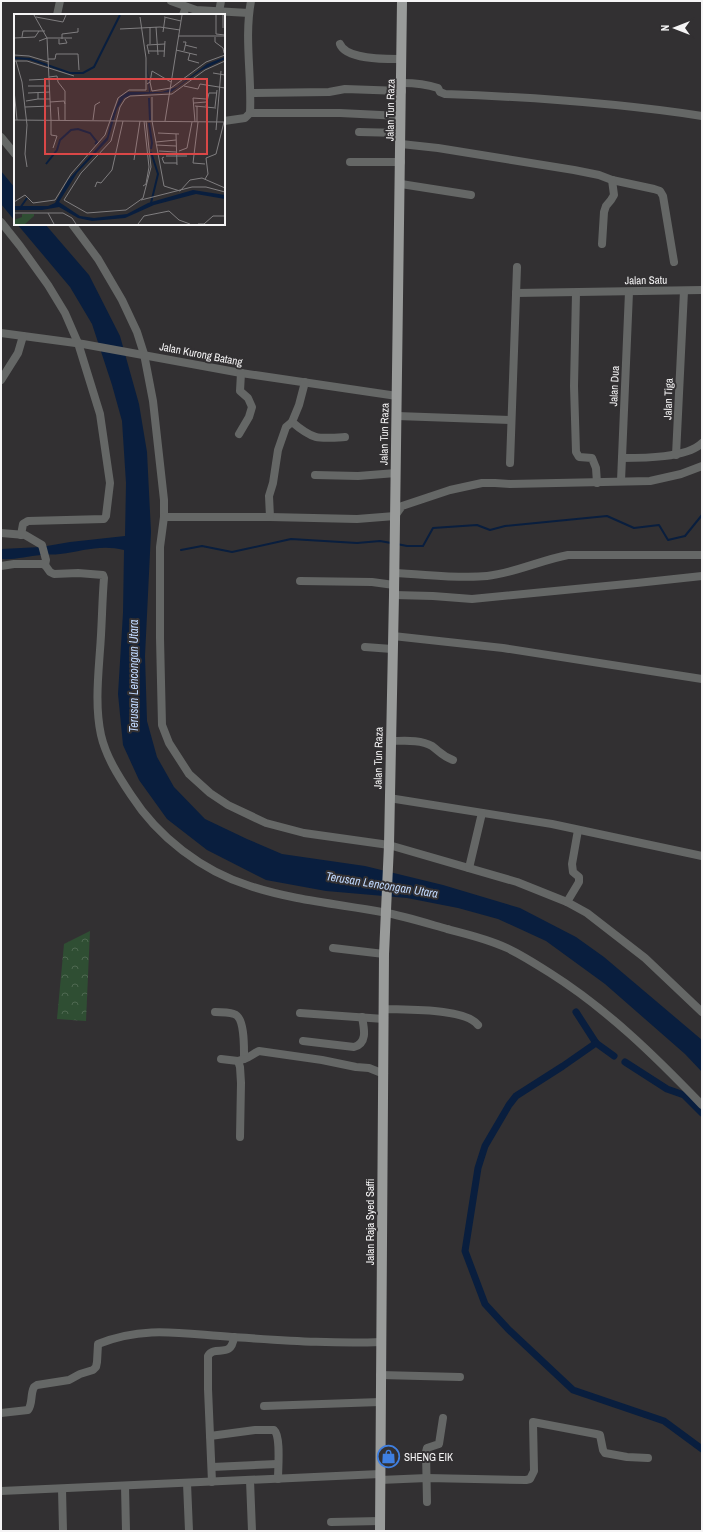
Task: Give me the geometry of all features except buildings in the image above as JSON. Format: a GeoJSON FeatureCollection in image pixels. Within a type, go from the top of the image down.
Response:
{"type":"FeatureCollection","features":[{"type":"Feature","properties":{"kind":"main road","name":"Jalan Tun Raza"},"geometry":{"type":"LineString","coordinates":[[386,911],[389,845],[395,535],[402,1]]}},
{"type":"Feature","properties":{"kind":"main road","name":"Jalan Raja Syed Saffi"},"geometry":{"type":"LineString","coordinates":[[380,1526],[380,1342],[384,1074],[384,954],[386,911]]}},
{"type":"Feature","properties":{"kind":"street"},"geometry":{"type":"LineString","coordinates":[[57,14],[60,1]]}},
{"type":"Feature","properties":{"kind":"street"},"geometry":{"type":"LineString","coordinates":[[172,1],[184,11],[196,10],[215,13],[249,13]]}},
{"type":"Feature","properties":{"kind":"street"},"geometry":{"type":"LineString","coordinates":[[196,10],[197,1]]}},
{"type":"Feature","properties":{"kind":"street"},"geometry":{"type":"LineString","coordinates":[[215,13],[221,1]]}},
{"type":"Feature","properties":{"kind":"street"},"geometry":{"type":"LineString","coordinates":[[225,121],[245,118],[249,116],[250,113],[251,93],[248,52],[249,13],[251,1]]}},
{"type":"Feature","properties":{"kind":"street"},"geometry":{"type":"LineString","coordinates":[[340,44],[346,53],[358,56],[402,59]]}},
{"type":"Feature","properties":{"kind":"street"},"geometry":{"type":"LineString","coordinates":[[251,93],[329,92],[345,89],[402,87],[422,83],[438,88],[440,92],[445,94],[490,95],[614,104],[702,116]]}},
{"type":"Feature","properties":{"kind":"street"},"geometry":{"type":"LineString","coordinates":[[250,113],[332,113],[401,116]]}},
{"type":"Feature","properties":{"kind":"street"},"geometry":{"type":"LineString","coordinates":[[359,132],[401,133]]}},
{"type":"Feature","properties":{"kind":"street"},"geometry":{"type":"LineString","coordinates":[[1,137],[14,153]]}},
{"type":"Feature","properties":{"kind":"street"},"geometry":{"type":"LineString","coordinates":[[401,144],[438,148],[599,174],[612,180],[660,191],[663,196],[665,206],[674,262]]}},
{"type":"Feature","properties":{"kind":"street"},"geometry":{"type":"LineString","coordinates":[[350,162],[401,162]]}},
{"type":"Feature","properties":{"kind":"street"},"geometry":{"type":"LineString","coordinates":[[602,244],[604,212],[606,206],[612,200],[614,195],[612,180]]}},
{"type":"Feature","properties":{"kind":"street"},"geometry":{"type":"LineString","coordinates":[[400,184],[472,195]]}},
{"type":"Feature","properties":{"kind":"street"},"geometry":{"type":"LineString","coordinates":[[1,222],[48,285],[65,313],[80,344],[100,414],[110,483],[106,516],[103,519],[28,521],[23,524],[21,535]]}},
{"type":"Feature","properties":{"kind":"street"},"geometry":{"type":"LineString","coordinates":[[73,225],[98,259],[122,300],[137,332],[144,354],[153,401],[164,500],[164,517],[160,548],[161,715],[164,733],[189,774],[210,793],[237,810],[276,826],[304,833],[389,845],[517,882],[567,902],[587,913],[645,958],[702,1012]]}},
{"type":"Feature","properties":{"kind":"street"},"geometry":{"type":"LineString","coordinates":[[510,463],[517,267]]}},
{"type":"Feature","properties":{"kind":"street","name":"Jalan Satu"},"geometry":{"type":"LineString","coordinates":[[516,293],[702,290]]}},
{"type":"Feature","properties":{"kind":"street","name":"Jalan Tiga"},"geometry":{"type":"LineString","coordinates":[[676,455],[684,291]]}},
{"type":"Feature","properties":{"kind":"street"},"geometry":{"type":"LineString","coordinates":[[576,292],[574,386],[576,452],[579,456],[592,458],[596,468],[597,483]]}},
{"type":"Feature","properties":{"kind":"street","name":"Jalan Dua"},"geometry":{"type":"LineString","coordinates":[[621,481],[629,292]]}},
{"type":"Feature","properties":{"kind":"street","name":"Jalan Kurong Batang"},"geometry":{"type":"LineString","coordinates":[[1,333],[126,351],[241,372],[397,396]]}},
{"type":"Feature","properties":{"kind":"street"},"geometry":{"type":"LineString","coordinates":[[1,380],[18,354],[23,336]]}},
{"type":"Feature","properties":{"kind":"street"},"geometry":{"type":"LineString","coordinates":[[239,434],[249,417],[252,406],[248,398],[240,390],[241,372]]}},
{"type":"Feature","properties":{"kind":"street"},"geometry":{"type":"LineString","coordinates":[[270,517],[269,496],[273,483],[278,450],[286,427],[292,422],[299,405],[304,382]]}},
{"type":"Feature","properties":{"kind":"street"},"geometry":{"type":"LineString","coordinates":[[397,416],[511,420]]}},
{"type":"Feature","properties":{"kind":"street"},"geometry":{"type":"LineString","coordinates":[[292,422],[308,434],[317,438],[345,437]]}},
{"type":"Feature","properties":{"kind":"street"},"geometry":{"type":"LineString","coordinates":[[622,458],[649,458],[676,455],[698,447],[702,444]]}},
{"type":"Feature","properties":{"kind":"street"},"geometry":{"type":"LineString","coordinates":[[164,517],[357,519],[395,516],[402,506],[450,490],[482,484],[650,481],[681,474],[702,466]]}},
{"type":"Feature","properties":{"kind":"street"},"geometry":{"type":"LineString","coordinates":[[315,475],[358,476],[396,473]]}},
{"type":"Feature","properties":{"kind":"street"},"geometry":{"type":"LineString","coordinates":[[1,533],[31,537],[44,547],[45,561],[50,572],[54,574],[78,573],[101,574],[104,576],[97,692],[101,737],[120,778],[140,810],[160,832],[195,860],[248,886],[287,896],[386,911],[482,938],[507,948],[569,985],[614,1019],[702,1105]]}},
{"type":"Feature","properties":{"kind":"street"},"geometry":{"type":"LineString","coordinates":[[394,573],[480,576],[507,572],[551,558],[568,555],[702,555]]}},
{"type":"Feature","properties":{"kind":"street"},"geometry":{"type":"LineString","coordinates":[[1,566],[18,563],[42,564],[45,561]]}},
{"type":"Feature","properties":{"kind":"street"},"geometry":{"type":"LineString","coordinates":[[300,581],[372,582],[394,590],[433,596],[472,599],[637,584],[702,576]]}},
{"type":"Feature","properties":{"kind":"street"},"geometry":{"type":"LineString","coordinates":[[393,636],[503,648],[702,680]]}},
{"type":"Feature","properties":{"kind":"street"},"geometry":{"type":"LineString","coordinates":[[365,648],[392,649]]}},
{"type":"Feature","properties":{"kind":"street"},"geometry":{"type":"LineString","coordinates":[[390,741],[416,741],[429,745],[445,757],[453,760]]}},
{"type":"Feature","properties":{"kind":"street"},"geometry":{"type":"LineString","coordinates":[[390,798],[578,830],[702,856]]}},
{"type":"Feature","properties":{"kind":"street"},"geometry":{"type":"LineString","coordinates":[[470,868],[482,813]]}},
{"type":"Feature","properties":{"kind":"street"},"geometry":{"type":"LineString","coordinates":[[567,902],[579,882],[579,877],[573,872],[572,864],[578,830]]}},
{"type":"Feature","properties":{"kind":"street"},"geometry":{"type":"LineString","coordinates":[[333,948],[384,954]]}},
{"type":"Feature","properties":{"kind":"street"},"geometry":{"type":"LineString","coordinates":[[300,1013],[362,1017],[430,1011],[460,1015],[469,1018],[478,1025]]}},
{"type":"Feature","properties":{"kind":"street"},"geometry":{"type":"LineString","coordinates":[[215,1012],[235,1014],[240,1018],[242,1028],[240,1067],[240,1137]]}},
{"type":"Feature","properties":{"kind":"street"},"geometry":{"type":"LineString","coordinates":[[303,1041],[354,1047],[360,1045],[363,1042],[364,1030],[362,1017]]}},
{"type":"Feature","properties":{"kind":"street"},"geometry":{"type":"LineString","coordinates":[[221,1059],[241,1060],[259,1051],[322,1060],[356,1068],[369,1068],[384,1074]]}},
{"type":"Feature","properties":{"kind":"street"},"geometry":{"type":"LineString","coordinates":[[1,1413],[28,1410],[31,1405],[32,1391],[36,1385],[63,1381],[93,1370],[96,1367],[97,1362],[98,1344],[119,1336],[146,1332],[166,1332],[333,1343],[380,1342]]}},
{"type":"Feature","properties":{"kind":"street"},"geometry":{"type":"LineString","coordinates":[[212,1482],[208,1356],[214,1351],[230,1349],[233,1345],[234,1337]]}},
{"type":"Feature","properties":{"kind":"street"},"geometry":{"type":"LineString","coordinates":[[380,1375],[460,1377]]}},
{"type":"Feature","properties":{"kind":"street"},"geometry":{"type":"LineString","coordinates":[[264,1406],[380,1402]]}},
{"type":"Feature","properties":{"kind":"street"},"geometry":{"type":"LineString","coordinates":[[427,1502],[427,1448],[440,1444],[443,1418]]}},
{"type":"Feature","properties":{"kind":"street"},"geometry":{"type":"LineString","coordinates":[[1,1492],[278,1479],[380,1477],[526,1480],[530,1479],[534,1471],[534,1422],[600,1435],[605,1453],[627,1457],[648,1458]]}},
{"type":"Feature","properties":{"kind":"street"},"geometry":{"type":"LineString","coordinates":[[210,1436],[254,1430],[274,1430],[277,1435],[278,1442],[278,1479]]}},
{"type":"Feature","properties":{"kind":"street"},"geometry":{"type":"LineString","coordinates":[[212,1467],[277,1464]]}},
{"type":"Feature","properties":{"kind":"street"},"geometry":{"type":"LineString","coordinates":[[250,1480],[252,1531]]}},
{"type":"Feature","properties":{"kind":"street"},"geometry":{"type":"LineString","coordinates":[[187,1483],[188,1531]]}},
{"type":"Feature","properties":{"kind":"street"},"geometry":{"type":"LineString","coordinates":[[125,1486],[126,1531]]}},
{"type":"Feature","properties":{"kind":"street"},"geometry":{"type":"LineString","coordinates":[[62,1489],[63,1531]]}},
{"type":"Feature","properties":{"kind":"street"},"geometry":{"type":"LineString","coordinates":[[331,1522],[380,1526]]}},
{"type":"Feature","properties":{"kind":"green space"},"geometry":{"type":"Polygon","coordinates":[[[90,931],[86,1021],[57,1019],[64,944],[90,931]]]}},
{"type":"Feature","properties":{"kind":"water"},"geometry":{"type":"Polygon","coordinates":[[[1,171],[14,187],[14,220],[1,204],[1,171]]]}},
{"type":"Feature","properties":{"kind":"water","name":"Terusan Lencongan Utara"},"geometry":{"type":"Polygon","coordinates":[[[18,225],[46,225],[89,275],[120,336],[139,404],[147,452],[151,532],[145,656],[147,721],[157,757],[174,787],[205,819],[282,854],[365,866],[443,885],[520,908],[576,937],[604,957],[702,1040],[702,1072],[685,1054],[605,984],[546,941],[498,919],[458,908],[407,898],[326,891],[266,880],[207,850],[167,819],[139,780],[123,745],[118,694],[123,613],[124,550],[116,548],[100,548],[58,554],[1,559],[1,549],[41,547],[125,536],[126,483],[122,421],[92,324],[70,287],[18,225]]]}},
{"type":"Feature","properties":{"kind":"waterway"},"geometry":{"type":"LineString","coordinates":[[397,544],[407,546],[423,546],[433,528],[477,525],[490,530],[505,526],[607,516],[634,528],[659,525],[668,540],[685,536],[702,515]]}},
{"type":"Feature","properties":{"kind":"waterway"},"geometry":{"type":"LineString","coordinates":[[181,550],[202,546],[232,552],[291,539],[357,543],[380,541],[391,543]]}},
{"type":"Feature","properties":{"kind":"waterway"},"geometry":{"type":"LineString","coordinates":[[576,1012],[596,1043]]}},
{"type":"Feature","properties":{"kind":"waterway"},"geometry":{"type":"LineString","coordinates":[[614,1056],[596,1043],[516,1096],[509,1105],[485,1146],[478,1168],[465,1251],[485,1304],[508,1329],[573,1390],[664,1421],[702,1449]]}},
{"type":"Feature","properties":{"kind":"waterway"},"geometry":{"type":"LineString","coordinates":[[625,1062],[667,1089],[684,1095],[702,1113]]}},
{"type":"Feature","properties":{"kind":"place","name":"SHENG EIK"},"geometry":{"type":"Point","coordinates":[388,1457]}}]}
